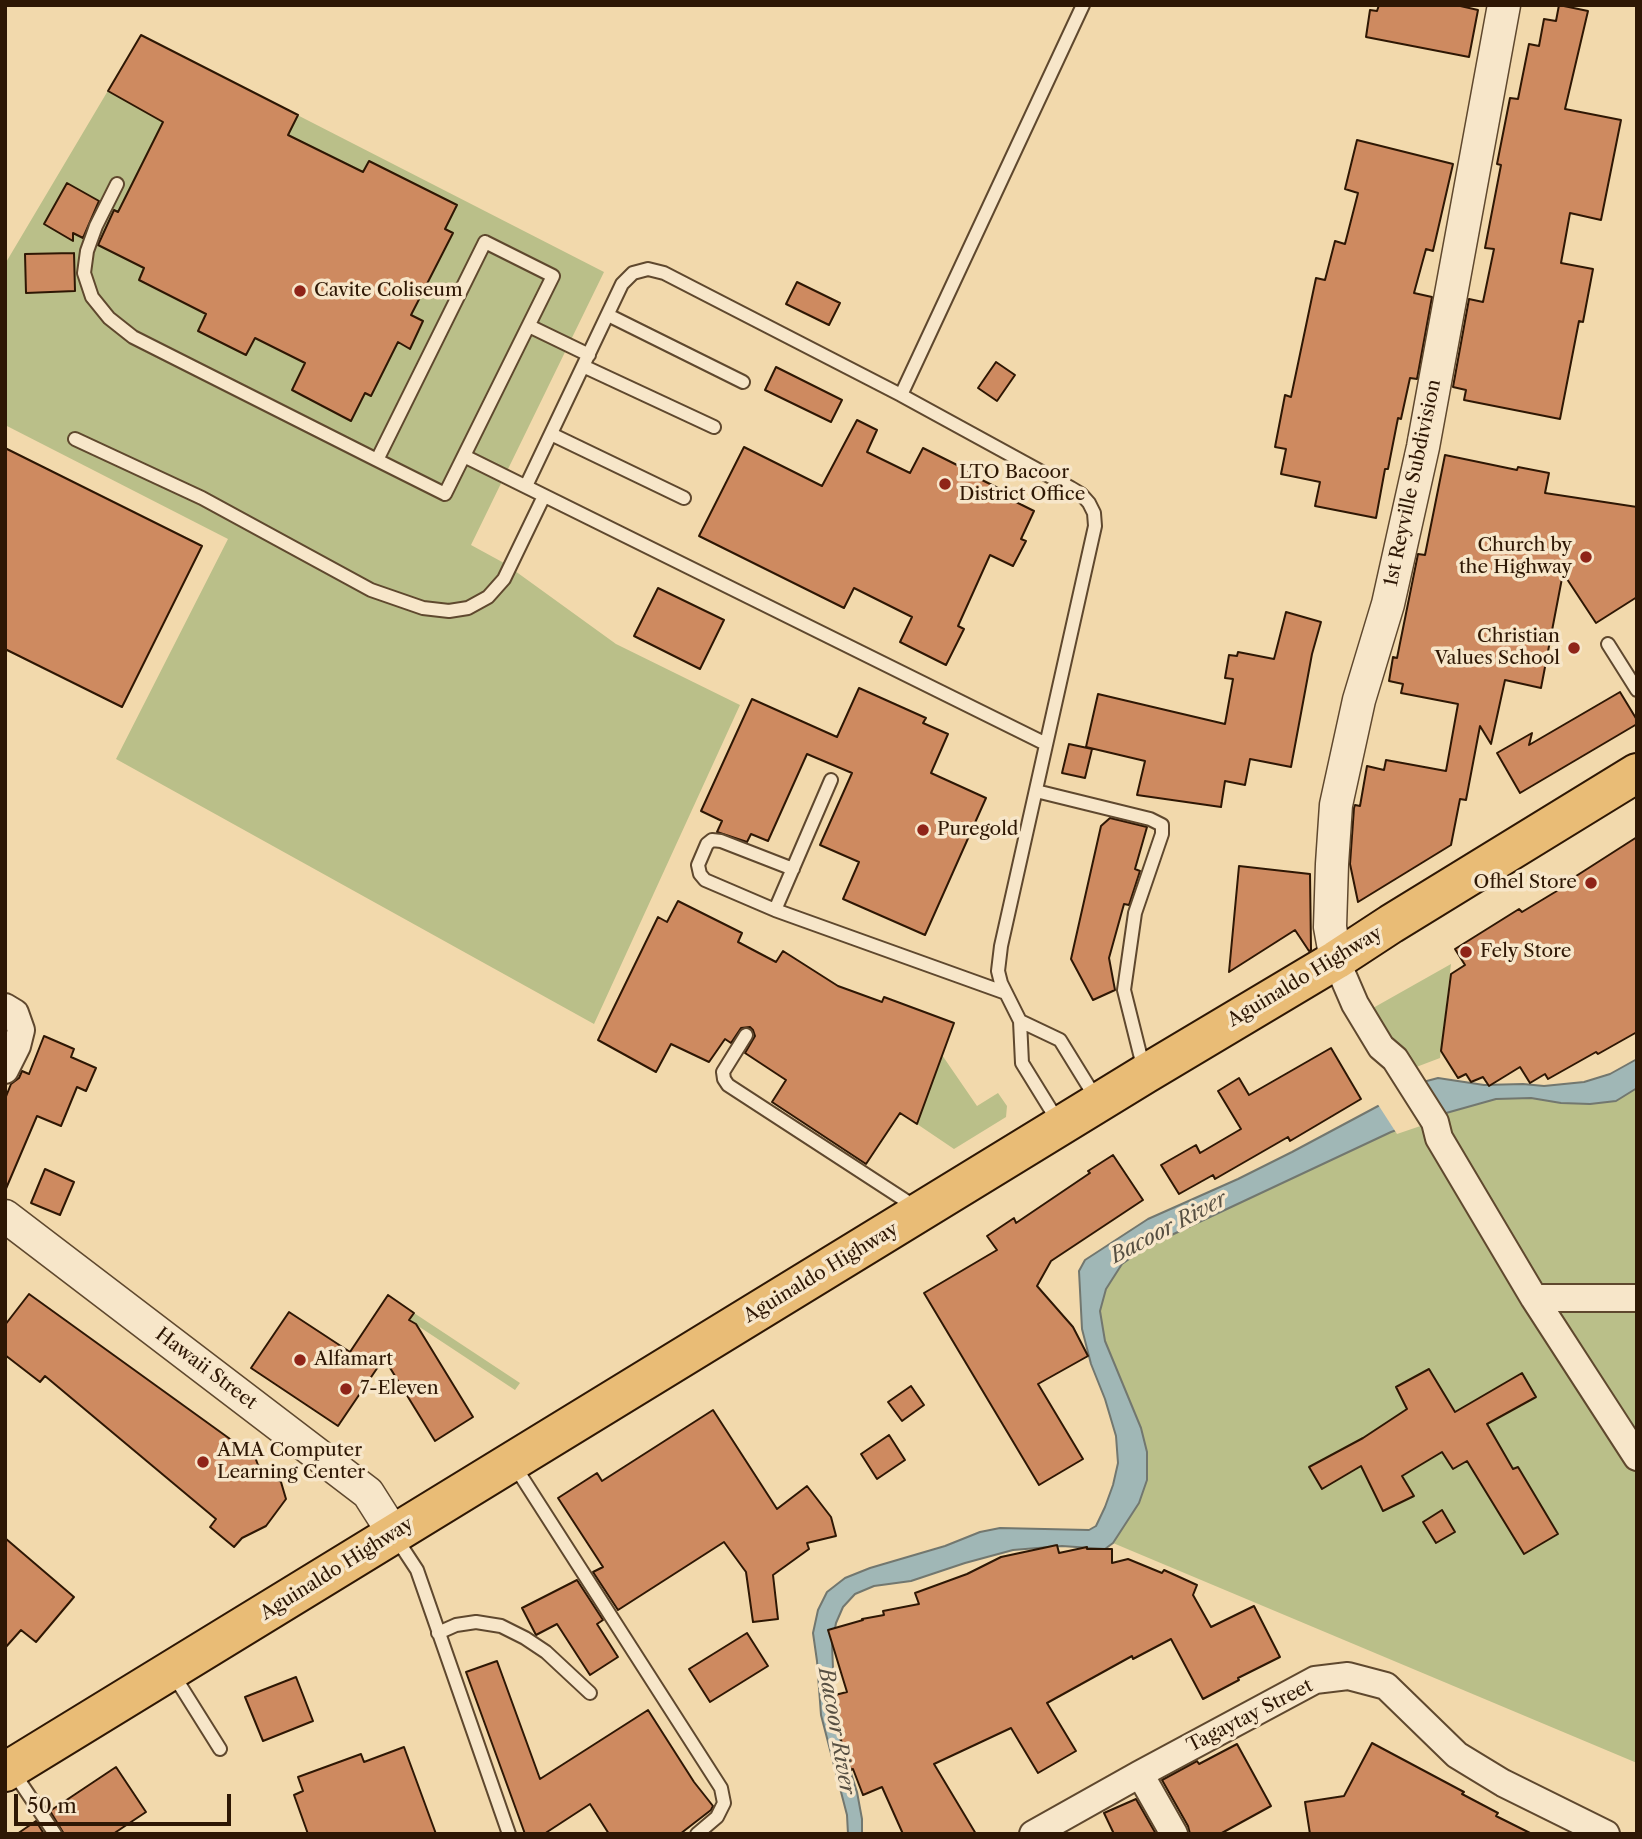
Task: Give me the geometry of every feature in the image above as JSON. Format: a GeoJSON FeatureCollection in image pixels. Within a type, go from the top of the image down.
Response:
{"type":"FeatureCollection","features":[{"type":"Feature","properties":{"kind":"highway","name":"Aguinaldo Highway"},"geometry":{"type":"LineString","coordinates":[[8,1770],[1145,1074],[1336,960],[1637,773]]}},
{"type":"Feature","properties":{"kind":"street","name":"1st Reyville Subdivision"},"geometry":{"type":"LineString","coordinates":[[1336,960],[1330,927],[1336,805],[1359,700],[1388,604],[1423,446],[1504,5]]}},
{"type":"Feature","properties":{"kind":"street"},"geometry":{"type":"LineString","coordinates":[[1336,960],[1355,1004],[1381,1047],[1395,1059],[1401,1083],[1637,1458]]}},
{"type":"Feature","properties":{"kind":"street"},"geometry":{"type":"LineString","coordinates":[[5,1007],[15,1013],[21,1030],[17,1046],[5,1070]]}},
{"type":"Feature","properties":{"kind":"street","name":"Hawaii Street"},"geometry":{"type":"LineString","coordinates":[[5,1216],[368,1493],[394,1534]]}},
{"type":"Feature","properties":{"kind":"street"},"geometry":{"type":"LineString","coordinates":[[1534,1298],[1637,1298]]}},
{"type":"Feature","properties":{"kind":"street","name":"Tagaytay Street"},"geometry":{"type":"LineString","coordinates":[[1033,1834],[1315,1680],[1348,1676],[1386,1686],[1457,1755],[1503,1783],[1606,1834]]}},
{"type":"Feature","properties":{"kind":"street"},"geometry":{"type":"LineString","coordinates":[[1139,1774],[1174,1834]]}},
{"type":"Feature","properties":{"kind":"lane"},"geometry":{"type":"LineString","coordinates":[[901,395],[1083,5]]}},
{"type":"Feature","properties":{"kind":"lane"},"geometry":{"type":"LineString","coordinates":[[117,184],[96,226],[87,251],[84,273],[92,297],[109,318],[133,337],[377,460],[445,494],[553,276],[485,242],[377,460]]}},
{"type":"Feature","properties":{"kind":"lane"},"geometry":{"type":"LineString","coordinates":[[526,486],[622,284],[640,270],[656,270],[901,395],[1071,488],[1089,503],[1094,513],[1095,526],[998,971],[1020,1021],[1022,1063],[1061,1126]]}},
{"type":"Feature","properties":{"kind":"lane"},"geometry":{"type":"LineString","coordinates":[[608,315],[743,382]]}},
{"type":"Feature","properties":{"kind":"lane"},"geometry":{"type":"LineString","coordinates":[[528,326],[586,360],[714,427]]}},
{"type":"Feature","properties":{"kind":"lane"},"geometry":{"type":"LineString","coordinates":[[551,434],[684,498]]}},
{"type":"Feature","properties":{"kind":"lane"},"geometry":{"type":"LineString","coordinates":[[75,439],[202,498],[371,590],[436,610],[468,608],[488,597],[504,579],[544,496]]}},
{"type":"Feature","properties":{"kind":"lane"},"geometry":{"type":"LineString","coordinates":[[464,456],[1046,744]]}},
{"type":"Feature","properties":{"kind":"lane"},"geometry":{"type":"LineString","coordinates":[[1608,644],[1637,690]]}},
{"type":"Feature","properties":{"kind":"lane"},"geometry":{"type":"LineString","coordinates":[[775,910],[831,780]]}},
{"type":"Feature","properties":{"kind":"lane"},"geometry":{"type":"LineString","coordinates":[[1036,791],[1150,819],[1162,825],[1162,834],[1135,913],[1124,990],[1145,1074]]}},
{"type":"Feature","properties":{"kind":"lane"},"geometry":{"type":"LineString","coordinates":[[793,869],[712,840],[707,844],[698,865],[705,880],[775,910],[1006,993]]}},
{"type":"Feature","properties":{"kind":"lane"},"geometry":{"type":"LineString","coordinates":[[1020,1021],[1060,1040],[1099,1103]]}},
{"type":"Feature","properties":{"kind":"lane"},"geometry":{"type":"LineString","coordinates":[[746,1035],[723,1072],[728,1085],[922,1211]]}},
{"type":"Feature","properties":{"kind":"lane"},"geometry":{"type":"LineString","coordinates":[[512,1462],[721,1788],[724,1803],[717,1817],[697,1834]]}},
{"type":"Feature","properties":{"kind":"lane"},"geometry":{"type":"LineString","coordinates":[[394,1534],[417,1570],[509,1834]]}},
{"type":"Feature","properties":{"kind":"lane"},"geometry":{"type":"LineString","coordinates":[[438,1633],[456,1625],[476,1622],[501,1626],[546,1651],[590,1693]]}},
{"type":"Feature","properties":{"kind":"lane"},"geometry":{"type":"LineString","coordinates":[[171,1671],[220,1749]]}},
{"type":"Feature","properties":{"kind":"lane"},"geometry":{"type":"LineString","coordinates":[[8,1770],[55,1834]]}},
{"type":"Feature","properties":{"kind":"green space"},"geometry":{"type":"Polygon","coordinates":[[[141,35],[604,272],[471,545],[504,563],[616,644],[740,705],[594,1024],[116,759],[228,539],[5,425],[5,264],[141,35]]]}},
{"type":"Feature","properties":{"kind":"green space"},"geometry":{"type":"Polygon","coordinates":[[[1451,964],[1440,1058],[1411,1069],[1373,1008],[1451,964]]]}},
{"type":"Feature","properties":{"kind":"green space"},"geometry":{"type":"Polygon","coordinates":[[[942,1055],[977,1106],[998,1093],[1007,1106],[1006,1117],[954,1149],[917,1124],[942,1055]]]}},
{"type":"Feature","properties":{"kind":"green space"},"geometry":{"type":"Polygon","coordinates":[[[1637,1088],[1637,1763],[1113,1543],[1139,1503],[1141,1428],[1105,1341],[1100,1311],[1106,1289],[1122,1264],[1146,1247],[1391,1132],[1439,1115],[1496,1099],[1531,1098],[1590,1104],[1616,1101],[1637,1088]]]}},
{"type":"Feature","properties":{"kind":"green space"},"geometry":{"type":"Polygon","coordinates":[[[414,1313],[520,1383],[515,1390],[409,1320],[414,1313]]]}},
{"type":"Feature","properties":{"kind":"water","name":"Bacoor River"},"geometry":{"type":"Polygon","coordinates":[[[1637,1059],[1637,1088],[1616,1101],[1590,1104],[1531,1098],[1496,1099],[1439,1115],[1391,1132],[1146,1247],[1122,1264],[1106,1289],[1100,1311],[1105,1341],[1141,1428],[1147,1452],[1147,1480],[1139,1503],[1113,1543],[1105,1549],[1062,1546],[1013,1550],[911,1581],[874,1586],[855,1594],[843,1607],[836,1623],[832,1644],[834,1693],[838,1733],[857,1792],[862,1819],[862,1834],[848,1834],[847,1815],[821,1715],[813,1633],[818,1610],[827,1592],[845,1578],[980,1532],[1000,1528],[1089,1530],[1096,1526],[1113,1485],[1118,1463],[1116,1436],[1082,1329],[1079,1271],[1085,1260],[1148,1219],[1238,1179],[1423,1082],[1438,1078],[1484,1085],[1544,1086],[1584,1082],[1610,1074],[1637,1059]]]}},
{"type":"Feature","properties":{"kind":"pier"},"geometry":{"type":"Polygon","coordinates":[[[1422,1079],[1447,1117],[1397,1134],[1377,1103],[1422,1079]]]}},
{"type":"Feature","properties":{"kind":"building"},"geometry":{"type":"Polygon","coordinates":[[[1379,5],[1456,5],[1478,10],[1469,57],[1366,37],[1370,10],[1377,11],[1379,5]]]}},
{"type":"Feature","properties":{"kind":"building"},"geometry":{"type":"Polygon","coordinates":[[[1559,5],[1588,11],[1565,109],[1621,120],[1601,220],[1570,213],[1561,263],[1593,269],[1583,322],[1579,321],[1560,419],[1464,400],[1466,390],[1453,387],[1469,299],[1483,302],[1494,249],[1485,248],[1501,165],[1497,164],[1510,98],[1518,99],[1529,44],[1539,46],[1544,19],[1556,21],[1559,5]]]}},
{"type":"Feature","properties":{"kind":"building"},"geometry":{"type":"Polygon","coordinates":[[[141,35],[298,115],[288,135],[363,172],[369,161],[457,205],[445,229],[453,233],[411,315],[423,321],[410,349],[398,342],[371,396],[365,393],[351,421],[292,390],[305,363],[255,338],[246,355],[198,331],[206,314],[139,280],[144,268],[98,245],[114,210],[118,212],[163,122],[108,91],[141,35]]]}},
{"type":"Feature","properties":{"kind":"building"},"geometry":{"type":"Polygon","coordinates":[[[1357,140],[1453,164],[1433,251],[1426,249],[1414,293],[1432,297],[1417,379],[1410,378],[1401,419],[1398,418],[1376,518],[1315,506],[1320,482],[1281,474],[1286,449],[1275,447],[1285,395],[1291,397],[1316,278],[1325,280],[1335,241],[1345,244],[1358,193],[1345,189],[1357,140]]]}},
{"type":"Feature","properties":{"kind":"building"},"geometry":{"type":"Polygon","coordinates":[[[67,183],[99,201],[83,238],[73,233],[73,241],[44,224],[67,183]]]}},
{"type":"Feature","properties":{"kind":"building"},"geometry":{"type":"Polygon","coordinates":[[[74,253],[75,291],[26,293],[25,254],[74,253]]]}},
{"type":"Feature","properties":{"kind":"building"},"geometry":{"type":"Polygon","coordinates":[[[797,282],[840,303],[829,325],[786,304],[797,282]]]}},
{"type":"Feature","properties":{"kind":"building"},"geometry":{"type":"Polygon","coordinates":[[[996,362],[1015,375],[997,401],[978,388],[996,362]]]}},
{"type":"Feature","properties":{"kind":"building"},"geometry":{"type":"Polygon","coordinates":[[[776,367],[842,400],[831,422],[765,390],[776,367]]]}},
{"type":"Feature","properties":{"kind":"building"},"geometry":{"type":"Polygon","coordinates":[[[857,420],[877,430],[867,452],[910,473],[923,448],[973,473],[972,475],[998,488],[996,492],[1034,511],[1021,539],[1026,541],[1013,566],[990,555],[958,626],[964,629],[946,665],[900,642],[912,617],[854,588],[844,608],[699,536],[744,447],[822,486],[857,420]]]}},
{"type":"Feature","properties":{"kind":"building"},"geometry":{"type":"Polygon","coordinates":[[[5,448],[202,546],[122,707],[5,649],[5,448]]]}},
{"type":"Feature","properties":{"kind":"building"},"geometry":{"type":"Polygon","coordinates":[[[1445,455],[1517,470],[1518,467],[1549,473],[1545,493],[1637,507],[1637,597],[1596,623],[1563,573],[1541,688],[1505,680],[1491,744],[1480,726],[1466,800],[1460,799],[1451,845],[1358,902],[1350,864],[1354,808],[1355,805],[1360,806],[1367,766],[1384,770],[1386,760],[1446,771],[1458,704],[1401,693],[1403,684],[1389,681],[1393,657],[1397,658],[1418,554],[1425,555],[1445,455]]]}},
{"type":"Feature","properties":{"kind":"building"},"geometry":{"type":"Polygon","coordinates":[[[658,588],[724,620],[700,669],[634,636],[658,588]]]}},
{"type":"Feature","properties":{"kind":"building"},"geometry":{"type":"Polygon","coordinates":[[[1286,612],[1321,622],[1312,654],[1291,767],[1250,759],[1245,785],[1225,781],[1221,807],[1137,795],[1145,761],[1086,747],[1098,694],[1225,724],[1233,679],[1225,678],[1229,655],[1237,656],[1238,652],[1274,659],[1286,612]]]}},
{"type":"Feature","properties":{"kind":"building"},"geometry":{"type":"Polygon","coordinates":[[[859,688],[926,718],[923,723],[948,734],[931,773],[986,798],[925,935],[843,899],[859,862],[820,845],[852,773],[807,754],[768,841],[751,834],[747,842],[717,832],[722,821],[701,811],[752,699],[837,737],[859,688]]]}},
{"type":"Feature","properties":{"kind":"building"},"geometry":{"type":"Polygon","coordinates":[[[1620,692],[1637,724],[1520,793],[1497,753],[1532,733],[1529,745],[1620,692]]]}},
{"type":"Feature","properties":{"kind":"building"},"geometry":{"type":"Polygon","coordinates":[[[1069,744],[1092,749],[1085,778],[1062,773],[1069,744]]]}},
{"type":"Feature","properties":{"kind":"building"},"geometry":{"type":"Polygon","coordinates":[[[1110,818],[1147,827],[1135,869],[1140,871],[1129,905],[1124,904],[1109,958],[1115,990],[1093,1000],[1071,959],[1101,826],[1110,818]]]}},
{"type":"Feature","properties":{"kind":"building"},"geometry":{"type":"Polygon","coordinates":[[[1637,837],[1637,1032],[1548,1079],[1545,1074],[1530,1083],[1520,1067],[1489,1086],[1483,1077],[1471,1082],[1466,1074],[1458,1078],[1441,1051],[1451,974],[1465,965],[1455,949],[1519,909],[1522,912],[1575,880],[1573,878],[1637,837]]]}},
{"type":"Feature","properties":{"kind":"building"},"geometry":{"type":"Polygon","coordinates":[[[1239,866],[1310,874],[1311,950],[1309,951],[1295,930],[1229,972],[1239,866]]]}},
{"type":"Feature","properties":{"kind":"building"},"geometry":{"type":"Polygon","coordinates":[[[678,901],[742,933],[738,942],[776,962],[783,951],[838,986],[882,1002],[884,997],[954,1023],[917,1124],[900,1113],[866,1164],[772,1102],[786,1080],[745,1053],[755,1036],[750,1027],[741,1028],[731,1043],[725,1039],[709,1062],[671,1044],[656,1072],[598,1040],[658,917],[667,922],[678,901]]]}},
{"type":"Feature","properties":{"kind":"building"},"geometry":{"type":"Polygon","coordinates":[[[44,1036],[74,1049],[71,1057],[96,1068],[86,1091],[77,1087],[61,1126],[37,1116],[5,1191],[5,1099],[11,1084],[19,1078],[22,1071],[29,1074],[44,1036]]]}},
{"type":"Feature","properties":{"kind":"building"},"geometry":{"type":"Polygon","coordinates":[[[1331,1048],[1361,1099],[1290,1141],[1288,1137],[1215,1179],[1213,1175],[1179,1194],[1161,1165],[1196,1145],[1200,1153],[1241,1129],[1218,1091],[1239,1078],[1249,1095],[1331,1048]]]}},
{"type":"Feature","properties":{"kind":"building"},"geometry":{"type":"Polygon","coordinates":[[[1113,1155],[1143,1200],[1051,1261],[1037,1286],[1073,1327],[1088,1356],[1038,1384],[1083,1459],[1039,1485],[924,1293],[997,1250],[987,1236],[1014,1218],[1016,1223],[1113,1155]]]}},
{"type":"Feature","properties":{"kind":"building"},"geometry":{"type":"Polygon","coordinates":[[[45,1169],[74,1182],[60,1215],[31,1203],[45,1169]]]}},
{"type":"Feature","properties":{"kind":"building"},"geometry":{"type":"Polygon","coordinates":[[[29,1294],[255,1457],[258,1465],[281,1482],[286,1499],[266,1526],[242,1538],[234,1547],[210,1527],[216,1519],[45,1376],[40,1382],[5,1355],[5,1325],[29,1294]]]}},
{"type":"Feature","properties":{"kind":"building"},"geometry":{"type":"Polygon","coordinates":[[[388,1295],[414,1313],[409,1320],[416,1324],[473,1417],[435,1441],[384,1358],[338,1426],[251,1368],[289,1312],[350,1352],[388,1295]]]}},
{"type":"Feature","properties":{"kind":"building"},"geometry":{"type":"Polygon","coordinates":[[[1429,1369],[1455,1412],[1522,1373],[1536,1397],[1487,1424],[1513,1469],[1518,1467],[1558,1534],[1524,1554],[1467,1461],[1453,1469],[1442,1452],[1402,1476],[1414,1496],[1383,1511],[1361,1466],[1322,1489],[1309,1467],[1363,1438],[1407,1409],[1396,1387],[1429,1369]]]}},
{"type":"Feature","properties":{"kind":"building"},"geometry":{"type":"Polygon","coordinates":[[[911,1386],[924,1405],[902,1421],[888,1402],[911,1386]]]}},
{"type":"Feature","properties":{"kind":"building"},"geometry":{"type":"Polygon","coordinates":[[[713,1410],[777,1509],[807,1486],[831,1517],[836,1536],[807,1543],[809,1549],[773,1575],[778,1619],[753,1622],[746,1572],[724,1542],[618,1610],[593,1572],[603,1567],[558,1498],[597,1473],[602,1481],[713,1410]]]}},
{"type":"Feature","properties":{"kind":"building"},"geometry":{"type":"Polygon","coordinates":[[[889,1435],[905,1460],[877,1479],[861,1454],[889,1435]]]}},
{"type":"Feature","properties":{"kind":"building"},"geometry":{"type":"Polygon","coordinates":[[[1442,1510],[1455,1532],[1436,1543],[1423,1522],[1442,1510]]]}},
{"type":"Feature","properties":{"kind":"building"},"geometry":{"type":"Polygon","coordinates":[[[5,1538],[74,1597],[36,1642],[21,1630],[5,1648],[5,1538]]]}},
{"type":"Feature","properties":{"kind":"building"},"geometry":{"type":"Polygon","coordinates":[[[1057,1545],[1059,1553],[1087,1547],[1112,1549],[1112,1563],[1128,1559],[1162,1573],[1164,1570],[1197,1585],[1193,1595],[1211,1627],[1254,1606],[1280,1657],[1203,1699],[1171,1639],[1133,1659],[1132,1656],[1047,1703],[1076,1751],[1038,1773],[1011,1728],[934,1764],[976,1834],[903,1834],[882,1787],[863,1795],[853,1769],[851,1770],[834,1719],[837,1718],[835,1695],[847,1692],[828,1630],[884,1615],[883,1611],[919,1604],[915,1593],[967,1574],[1001,1557],[1057,1545]]]}},
{"type":"Feature","properties":{"kind":"building"},"geometry":{"type":"Polygon","coordinates":[[[577,1580],[603,1620],[597,1624],[618,1657],[590,1675],[557,1624],[536,1635],[522,1608],[577,1580]]]}},
{"type":"Feature","properties":{"kind":"building"},"geometry":{"type":"Polygon","coordinates":[[[747,1633],[768,1666],[710,1702],[689,1669],[747,1633]]]}},
{"type":"Feature","properties":{"kind":"building"},"geometry":{"type":"Polygon","coordinates":[[[497,1661],[540,1779],[648,1710],[694,1782],[713,1806],[711,1810],[680,1834],[609,1834],[590,1804],[544,1834],[525,1834],[466,1672],[497,1661]]]}},
{"type":"Feature","properties":{"kind":"building"},"geometry":{"type":"Polygon","coordinates":[[[296,1677],[313,1721],[263,1741],[245,1697],[296,1677]]]}},
{"type":"Feature","properties":{"kind":"building"},"geometry":{"type":"Polygon","coordinates":[[[1372,1743],[1464,1792],[1462,1794],[1498,1813],[1496,1816],[1532,1834],[1310,1834],[1305,1802],[1344,1796],[1372,1743]]]}},
{"type":"Feature","properties":{"kind":"building"},"geometry":{"type":"Polygon","coordinates":[[[1237,1744],[1271,1806],[1220,1834],[1190,1834],[1162,1780],[1237,1744]]]}},
{"type":"Feature","properties":{"kind":"building"},"geometry":{"type":"Polygon","coordinates":[[[404,1747],[436,1834],[308,1834],[294,1795],[303,1791],[298,1777],[361,1754],[364,1762],[404,1747]]]}},
{"type":"Feature","properties":{"kind":"building"},"geometry":{"type":"Polygon","coordinates":[[[116,1767],[146,1812],[113,1834],[64,1834],[50,1811],[116,1767]]]}},
{"type":"Feature","properties":{"kind":"building"},"geometry":{"type":"Polygon","coordinates":[[[1136,1799],[1156,1834],[1114,1834],[1104,1813],[1136,1799]]]}},
{"type":"Feature","properties":{"kind":"building"},"geometry":{"type":"Polygon","coordinates":[[[36,1821],[44,1834],[17,1834],[36,1821]]]}},
{"type":"Feature","properties":{"kind":"place","name":"Cavite Coliseum"},"geometry":{"type":"Point","coordinates":[300,291]}},
{"type":"Feature","properties":{"kind":"place","name":"LTO Bacoor District Office"},"geometry":{"type":"Point","coordinates":[945,484]}},
{"type":"Feature","properties":{"kind":"place","name":"Church by the Highway"},"geometry":{"type":"Point","coordinates":[1586,557]}},
{"type":"Feature","properties":{"kind":"place","name":"Christian Values School"},"geometry":{"type":"Point","coordinates":[1574,648]}},
{"type":"Feature","properties":{"kind":"place","name":"Puregold"},"geometry":{"type":"Point","coordinates":[923,830]}},
{"type":"Feature","properties":{"kind":"place","name":"Ofhel Store"},"geometry":{"type":"Point","coordinates":[1591,883]}},
{"type":"Feature","properties":{"kind":"place","name":"Fely Store"},"geometry":{"type":"Point","coordinates":[1466,952]}},
{"type":"Feature","properties":{"kind":"place","name":"Alfamart"},"geometry":{"type":"Point","coordinates":[300,1360]}},
{"type":"Feature","properties":{"kind":"place","name":"7-Eleven"},"geometry":{"type":"Point","coordinates":[346,1389]}},
{"type":"Feature","properties":{"kind":"place","name":"AMA Computer Learning Center"},"geometry":{"type":"Point","coordinates":[203,1462]}}]}
